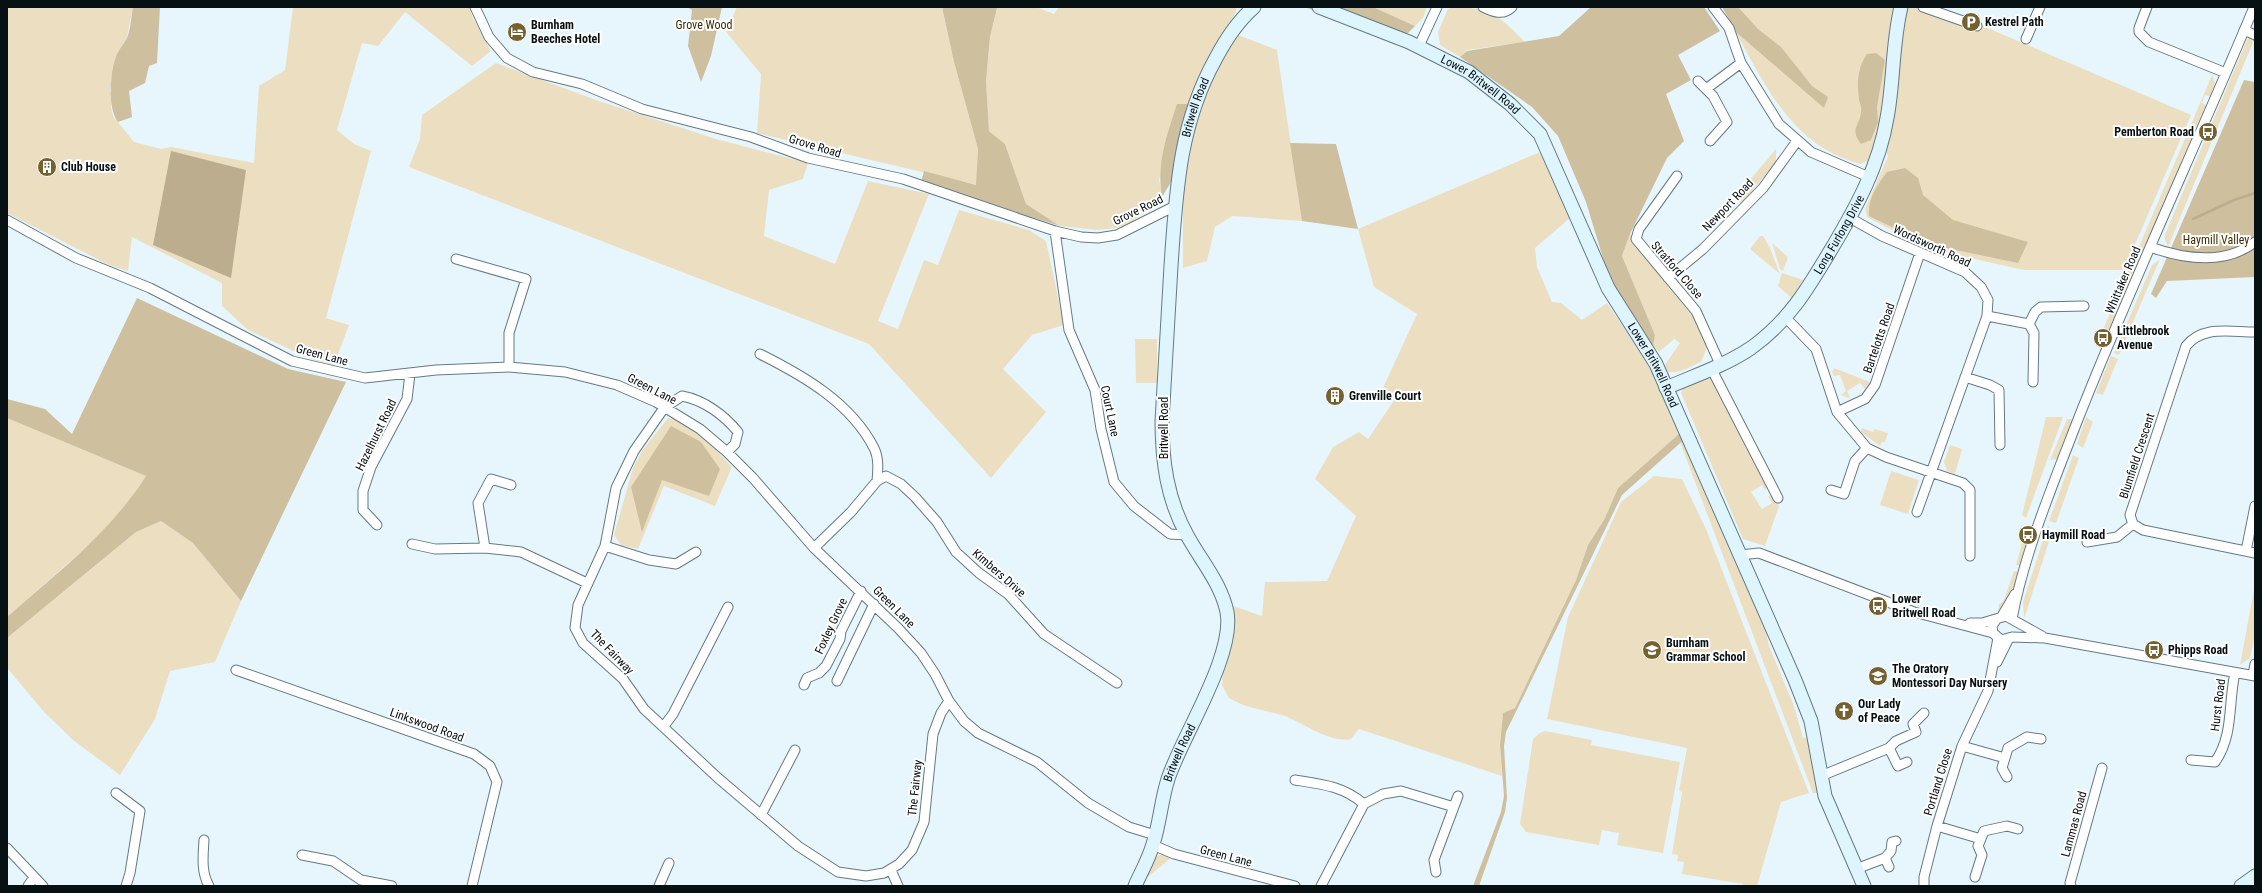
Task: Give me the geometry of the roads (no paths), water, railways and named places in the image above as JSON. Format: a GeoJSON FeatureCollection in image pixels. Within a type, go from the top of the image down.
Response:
{"type":"FeatureCollection","features":[{"type":"Feature","properties":{"kind":"street","name":"Grove Road"},"geometry":{"type":"LineString","coordinates":[[475,7],[489,37],[507,58],[533,72],[582,84],[642,109],[751,137],[808,158],[903,180],[1055,231],[1081,237],[1098,238],[1117,235],[1175,206]]}},
{"type":"Feature","properties":{"kind":"street","name":"Britwell Road"},"geometry":{"type":"LineString","coordinates":[[1135,886],[1154,840],[1168,779],[1210,684],[1221,656],[1226,635],[1227,614],[1222,596],[1187,535],[1170,494],[1162,451],[1162,421],[1175,206],[1181,154],[1198,96],[1222,47],[1243,16],[1254,7]]}},
{"type":"Feature","properties":{"kind":"street","name":"Lower Britwell Road"},"geometry":{"type":"LineString","coordinates":[[1319,7],[1418,46],[1469,72],[1510,104],[1540,134],[1608,288],[1656,364],[1804,701],[1815,736],[1821,776],[1830,810],[1864,886]]}},
{"type":"Feature","properties":{"kind":"street"},"geometry":{"type":"LineString","coordinates":[[1418,46],[1437,7]]}},
{"type":"Feature","properties":{"kind":"street"},"geometry":{"type":"LineString","coordinates":[[1483,7],[1495,13],[1507,12],[1512,7]]}},
{"type":"Feature","properties":{"kind":"street"},"geometry":{"type":"LineString","coordinates":[[1713,7],[1729,28],[1741,63],[1779,124],[1811,152],[1871,178]]}},
{"type":"Feature","properties":{"kind":"street","name":"Long Furlong Drive"},"geometry":{"type":"LineString","coordinates":[[1666,388],[1716,366],[1750,348],[1786,318],[1801,300],[1850,218],[1871,178],[1880,151],[1888,117],[1894,47],[1902,7]]}},
{"type":"Feature","properties":{"kind":"street"},"geometry":{"type":"LineString","coordinates":[[1923,7],[1978,26]]}},
{"type":"Feature","properties":{"kind":"street"},"geometry":{"type":"LineString","coordinates":[[2026,39],[2040,7]]}},
{"type":"Feature","properties":{"kind":"street"},"geometry":{"type":"LineString","coordinates":[[2147,7],[2139,28],[2144,38],[2149,42],[2226,73]]}},
{"type":"Feature","properties":{"kind":"street","name":"Whittaker Road"},"geometry":{"type":"LineString","coordinates":[[1999,618],[2017,589],[2094,377],[2254,7]]}},
{"type":"Feature","properties":{"kind":"street"},"geometry":{"type":"LineString","coordinates":[[2244,30],[2255,35]]}},
{"type":"Feature","properties":{"kind":"street"},"geometry":{"type":"LineString","coordinates":[[1706,89],[1741,63]]}},
{"type":"Feature","properties":{"kind":"street"},"geometry":{"type":"LineString","coordinates":[[1698,80],[1713,96],[1727,122],[1710,140]]}},
{"type":"Feature","properties":{"kind":"street","name":"Newport Road"},"geometry":{"type":"LineString","coordinates":[[1668,278],[1703,249],[1762,188],[1797,140]]}},
{"type":"Feature","properties":{"kind":"street","name":"Stratford Close"},"geometry":{"type":"LineString","coordinates":[[1677,176],[1639,229],[1636,239],[1696,311],[1716,366],[1778,498]]}},
{"type":"Feature","properties":{"kind":"street","name":"Wordsworth Road"},"geometry":{"type":"LineString","coordinates":[[1850,218],[1920,253],[1964,272],[1982,287],[1988,300],[1987,316],[1917,512]]}},
{"type":"Feature","properties":{"kind":"street","name":"Green Lane"},"geometry":{"type":"LineString","coordinates":[[7,220],[76,258],[150,288],[292,361],[364,378],[436,370],[509,367],[565,372],[617,385],[664,408],[700,429],[753,478],[814,548],[861,591],[921,653],[935,674],[949,701],[964,721],[978,733],[1037,762],[1088,804],[1154,840],[1174,854],[1295,886]]}},
{"type":"Feature","properties":{"kind":"street","name":"Court Lane"},"geometry":{"type":"LineString","coordinates":[[1055,231],[1069,330],[1095,390],[1101,429],[1114,482],[1134,506],[1170,534],[1187,535]]}},
{"type":"Feature","properties":{"kind":"street"},"geometry":{"type":"LineString","coordinates":[[2150,247],[2172,254],[2198,259],[2231,255],[2247,248],[2255,242]]}},
{"type":"Feature","properties":{"kind":"street","name":"Bartelotts Road"},"geometry":{"type":"LineString","coordinates":[[1837,412],[1865,399],[1875,385],[1920,253]]}},
{"type":"Feature","properties":{"kind":"street"},"geometry":{"type":"LineString","coordinates":[[456,258],[526,279],[509,333],[509,367]]}},
{"type":"Feature","properties":{"kind":"street"},"geometry":{"type":"LineString","coordinates":[[2029,324],[2035,312],[2041,307],[2084,306]]}},
{"type":"Feature","properties":{"kind":"street"},"geometry":{"type":"LineString","coordinates":[[1987,316],[2029,324]]}},
{"type":"Feature","properties":{"kind":"street"},"geometry":{"type":"LineString","coordinates":[[1786,318],[1816,350],[1837,412],[1867,448],[1930,473],[1963,483],[1970,490],[1970,556]]}},
{"type":"Feature","properties":{"kind":"street"},"geometry":{"type":"LineString","coordinates":[[2029,324],[2034,333],[2033,382]]}},
{"type":"Feature","properties":{"kind":"street","name":"Blumfield Crescent"},"geometry":{"type":"LineString","coordinates":[[2133,524],[2130,515],[2186,346],[2193,337],[2208,331],[2255,332]]}},
{"type":"Feature","properties":{"kind":"street"},"geometry":{"type":"LineString","coordinates":[[760,354],[797,372],[844,408],[874,449],[878,463],[877,481],[851,512],[814,548]]}},
{"type":"Feature","properties":{"kind":"street","name":"Hazelhurst Road"},"geometry":{"type":"LineString","coordinates":[[377,525],[363,510],[363,491],[371,467],[407,398],[410,374]]}},
{"type":"Feature","properties":{"kind":"street"},"geometry":{"type":"LineString","coordinates":[[1965,377],[1990,385],[1999,390],[2000,445]]}},
{"type":"Feature","properties":{"kind":"street"},"geometry":{"type":"LineString","coordinates":[[664,408],[674,399],[682,396],[694,398],[710,406],[732,424],[738,432],[735,444],[726,452]]}},
{"type":"Feature","properties":{"kind":"street","name":"The Fairway"},"geometry":{"type":"LineString","coordinates":[[664,408],[634,451],[616,488],[605,546],[578,605],[576,628],[583,643],[623,679],[644,709],[761,815],[798,846],[838,872],[866,876],[890,870],[912,850],[924,822],[933,734],[941,712],[949,701]]}},
{"type":"Feature","properties":{"kind":"street"},"geometry":{"type":"LineString","coordinates":[[1830,490],[1844,494],[1855,461],[1867,448]]}},
{"type":"Feature","properties":{"kind":"street","name":"Kimbers Drive"},"geometry":{"type":"LineString","coordinates":[[877,481],[886,476],[900,484],[937,522],[956,552],[979,573],[1008,594],[1044,634],[1117,683]]}},
{"type":"Feature","properties":{"kind":"street"},"geometry":{"type":"LineString","coordinates":[[485,548],[478,503],[491,479],[511,486]]}},
{"type":"Feature","properties":{"kind":"street"},"geometry":{"type":"LineString","coordinates":[[2087,542],[2117,536],[2133,524],[2143,530],[2251,552],[2255,506]]}},
{"type":"Feature","properties":{"kind":"street"},"geometry":{"type":"LineString","coordinates":[[412,544],[435,549],[485,548],[521,552],[587,583]]}},
{"type":"Feature","properties":{"kind":"street"},"geometry":{"type":"LineString","coordinates":[[605,546],[650,560],[676,564],[696,552]]}},
{"type":"Feature","properties":{"kind":"street"},"geometry":{"type":"LineString","coordinates":[[1740,555],[1759,553],[1914,612],[1964,624],[1995,635],[2010,638],[2045,638],[2254,676],[2255,664]]}},
{"type":"Feature","properties":{"kind":"street","name":"Whittaker Road"},"geometry":{"type":"LineString","coordinates":[[2013,621],[2017,589]]}},
{"type":"Feature","properties":{"kind":"street","name":"Foxley Grove"},"geometry":{"type":"LineString","coordinates":[[804,685],[807,678],[819,673],[826,666],[840,639],[841,631],[861,591]]}},
{"type":"Feature","properties":{"kind":"street"},"geometry":{"type":"LineString","coordinates":[[837,681],[874,604]]}},
{"type":"Feature","properties":{"kind":"street"},"geometry":{"type":"LineString","coordinates":[[664,726],[673,714],[728,607]]}},
{"type":"Feature","properties":{"kind":"street"},"geometry":{"type":"LineString","coordinates":[[1964,624],[1999,618],[2013,621],[2045,638]]}},
{"type":"Feature","properties":{"kind":"street"},"geometry":{"type":"LineString","coordinates":[[1995,635],[1992,626],[1999,618]]}},
{"type":"Feature","properties":{"kind":"street"},"geometry":{"type":"LineString","coordinates":[[2010,638],[2016,630],[2013,621]]}},
{"type":"Feature","properties":{"kind":"street","name":"Portland Close"},"geometry":{"type":"LineString","coordinates":[[1993,672],[1995,635]]}},
{"type":"Feature","properties":{"kind":"street","name":"Portland Close"},"geometry":{"type":"LineString","coordinates":[[1924,886],[1924,877],[1937,826],[1962,746],[1969,727],[1981,708],[1993,672],[2010,638]]}},
{"type":"Feature","properties":{"kind":"street","name":"Linkswood Road"},"geometry":{"type":"LineString","coordinates":[[236,670],[474,754],[490,766],[497,782],[472,886]]}},
{"type":"Feature","properties":{"kind":"street","name":"Hurst Road"},"geometry":{"type":"LineString","coordinates":[[2191,760],[2215,762],[2223,751],[2229,729],[2235,673]]}},
{"type":"Feature","properties":{"kind":"street"},"geometry":{"type":"LineString","coordinates":[[1821,776],[1889,748],[1896,742],[1916,732],[1913,724],[1924,713]]}},
{"type":"Feature","properties":{"kind":"street"},"geometry":{"type":"LineString","coordinates":[[2007,777],[2002,768],[2008,748],[2015,742],[2027,738],[2041,739]]}},
{"type":"Feature","properties":{"kind":"street","name":"Portland Close"},"geometry":{"type":"LineString","coordinates":[[1962,746],[2005,758]]}},
{"type":"Feature","properties":{"kind":"street"},"geometry":{"type":"LineString","coordinates":[[1889,748],[1902,774]]}},
{"type":"Feature","properties":{"kind":"street"},"geometry":{"type":"LineString","coordinates":[[761,815],[795,750]]}},
{"type":"Feature","properties":{"kind":"street"},"geometry":{"type":"LineString","coordinates":[[1898,766],[1907,762]]}},
{"type":"Feature","properties":{"kind":"street","name":"Lammas Road"},"geometry":{"type":"LineString","coordinates":[[2071,886],[2070,883],[2102,768]]}},
{"type":"Feature","properties":{"kind":"street"},"geometry":{"type":"LineString","coordinates":[[1295,780],[1325,785],[1350,792],[1364,804]]}},
{"type":"Feature","properties":{"kind":"street"},"geometry":{"type":"LineString","coordinates":[[1321,886],[1364,804],[1382,794],[1401,791],[1454,807]]}},
{"type":"Feature","properties":{"kind":"street"},"geometry":{"type":"LineString","coordinates":[[116,793],[140,811],[130,873],[126,886]]}},
{"type":"Feature","properties":{"kind":"street"},"geometry":{"type":"LineString","coordinates":[[1436,872],[1434,860],[1458,796]]}},
{"type":"Feature","properties":{"kind":"street","name":"Portland Close"},"geometry":{"type":"LineString","coordinates":[[1937,826],[1981,839]]}},
{"type":"Feature","properties":{"kind":"street"},"geometry":{"type":"LineString","coordinates":[[1975,877],[1982,855],[1978,846],[1984,831],[2007,826],[2018,829]]}},
{"type":"Feature","properties":{"kind":"street"},"geometry":{"type":"LineString","coordinates":[[204,840],[202,860],[205,878],[209,886]]}},
{"type":"Feature","properties":{"kind":"street"},"geometry":{"type":"LineString","coordinates":[[1856,869],[1885,858],[1891,851],[1892,842],[1896,841]]}},
{"type":"Feature","properties":{"kind":"street"},"geometry":{"type":"LineString","coordinates":[[7,848],[43,886]]}},
{"type":"Feature","properties":{"kind":"street"},"geometry":{"type":"LineString","coordinates":[[302,855],[333,861],[352,876],[361,880],[392,886]]}},
{"type":"Feature","properties":{"kind":"street"},"geometry":{"type":"LineString","coordinates":[[1885,858],[1889,867]]}},
{"type":"Feature","properties":{"kind":"street"},"geometry":{"type":"LineString","coordinates":[[659,886],[669,863]]}},
{"type":"Feature","properties":{"kind":"street"},"geometry":{"type":"LineString","coordinates":[[890,870],[898,886]]}},
{"type":"Feature","properties":{"kind":"street"},"geometry":{"type":"LineString","coordinates":[[350,886],[352,876]]}},
{"type":"Feature","properties":{"kind":"street"},"geometry":{"type":"LineString","coordinates":[[866,876],[869,886]]}},
{"type":"Feature","properties":{"kind":"street"},"geometry":{"type":"LineString","coordinates":[[2241,886],[2255,876]]}},
{"type":"Feature","properties":{"kind":"street"},"geometry":{"type":"LineString","coordinates":[[28,886],[34,877]]}},
{"type":"Feature","properties":{"kind":"waterway"},"geometry":{"type":"LineString","coordinates":[[2193,219],[2234,200],[2255,193]]}},
{"type":"Feature","properties":{"kind":"place","name":"Kestrel Path"},"geometry":{"type":"Point","coordinates":[1971,22]}},
{"type":"Feature","properties":{"kind":"place","name":"Burnham Beeches Hotel"},"geometry":{"type":"Point","coordinates":[517,32]}},
{"type":"Feature","properties":{"kind":"place","name":"Pemberton Road"},"geometry":{"type":"Point","coordinates":[2208,132]}},
{"type":"Feature","properties":{"kind":"place","name":"Club House"},"geometry":{"type":"Point","coordinates":[47,167]}},
{"type":"Feature","properties":{"kind":"place","name":"Littlebrook Avenue"},"geometry":{"type":"Point","coordinates":[2103,338]}},
{"type":"Feature","properties":{"kind":"place","name":"Grenville Court"},"geometry":{"type":"Point","coordinates":[1335,396]}},
{"type":"Feature","properties":{"kind":"place","name":"Haymill Road"},"geometry":{"type":"Point","coordinates":[2028,535]}},
{"type":"Feature","properties":{"kind":"place","name":"Lower Britwell Road"},"geometry":{"type":"Point","coordinates":[1878,606]}},
{"type":"Feature","properties":{"kind":"place","name":"Burnham Grammar School"},"geometry":{"type":"Point","coordinates":[1652,650]}},
{"type":"Feature","properties":{"kind":"place","name":"Phipps Road"},"geometry":{"type":"Point","coordinates":[2154,650]}},
{"type":"Feature","properties":{"kind":"place","name":"The Oratory Montessori Day Nursery"},"geometry":{"type":"Point","coordinates":[1878,676]}},
{"type":"Feature","properties":{"kind":"place","name":"Our Lady of Peace"},"geometry":{"type":"Point","coordinates":[1844,711]}},
{"type":"Feature","properties":{"kind":"park label","name":"Grove Wood"},"geometry":{"type":"Point","coordinates":[704,25]}},
{"type":"Feature","properties":{"kind":"park label","name":"Haymill Valley"},"geometry":{"type":"Point","coordinates":[2216,240]}}]}
